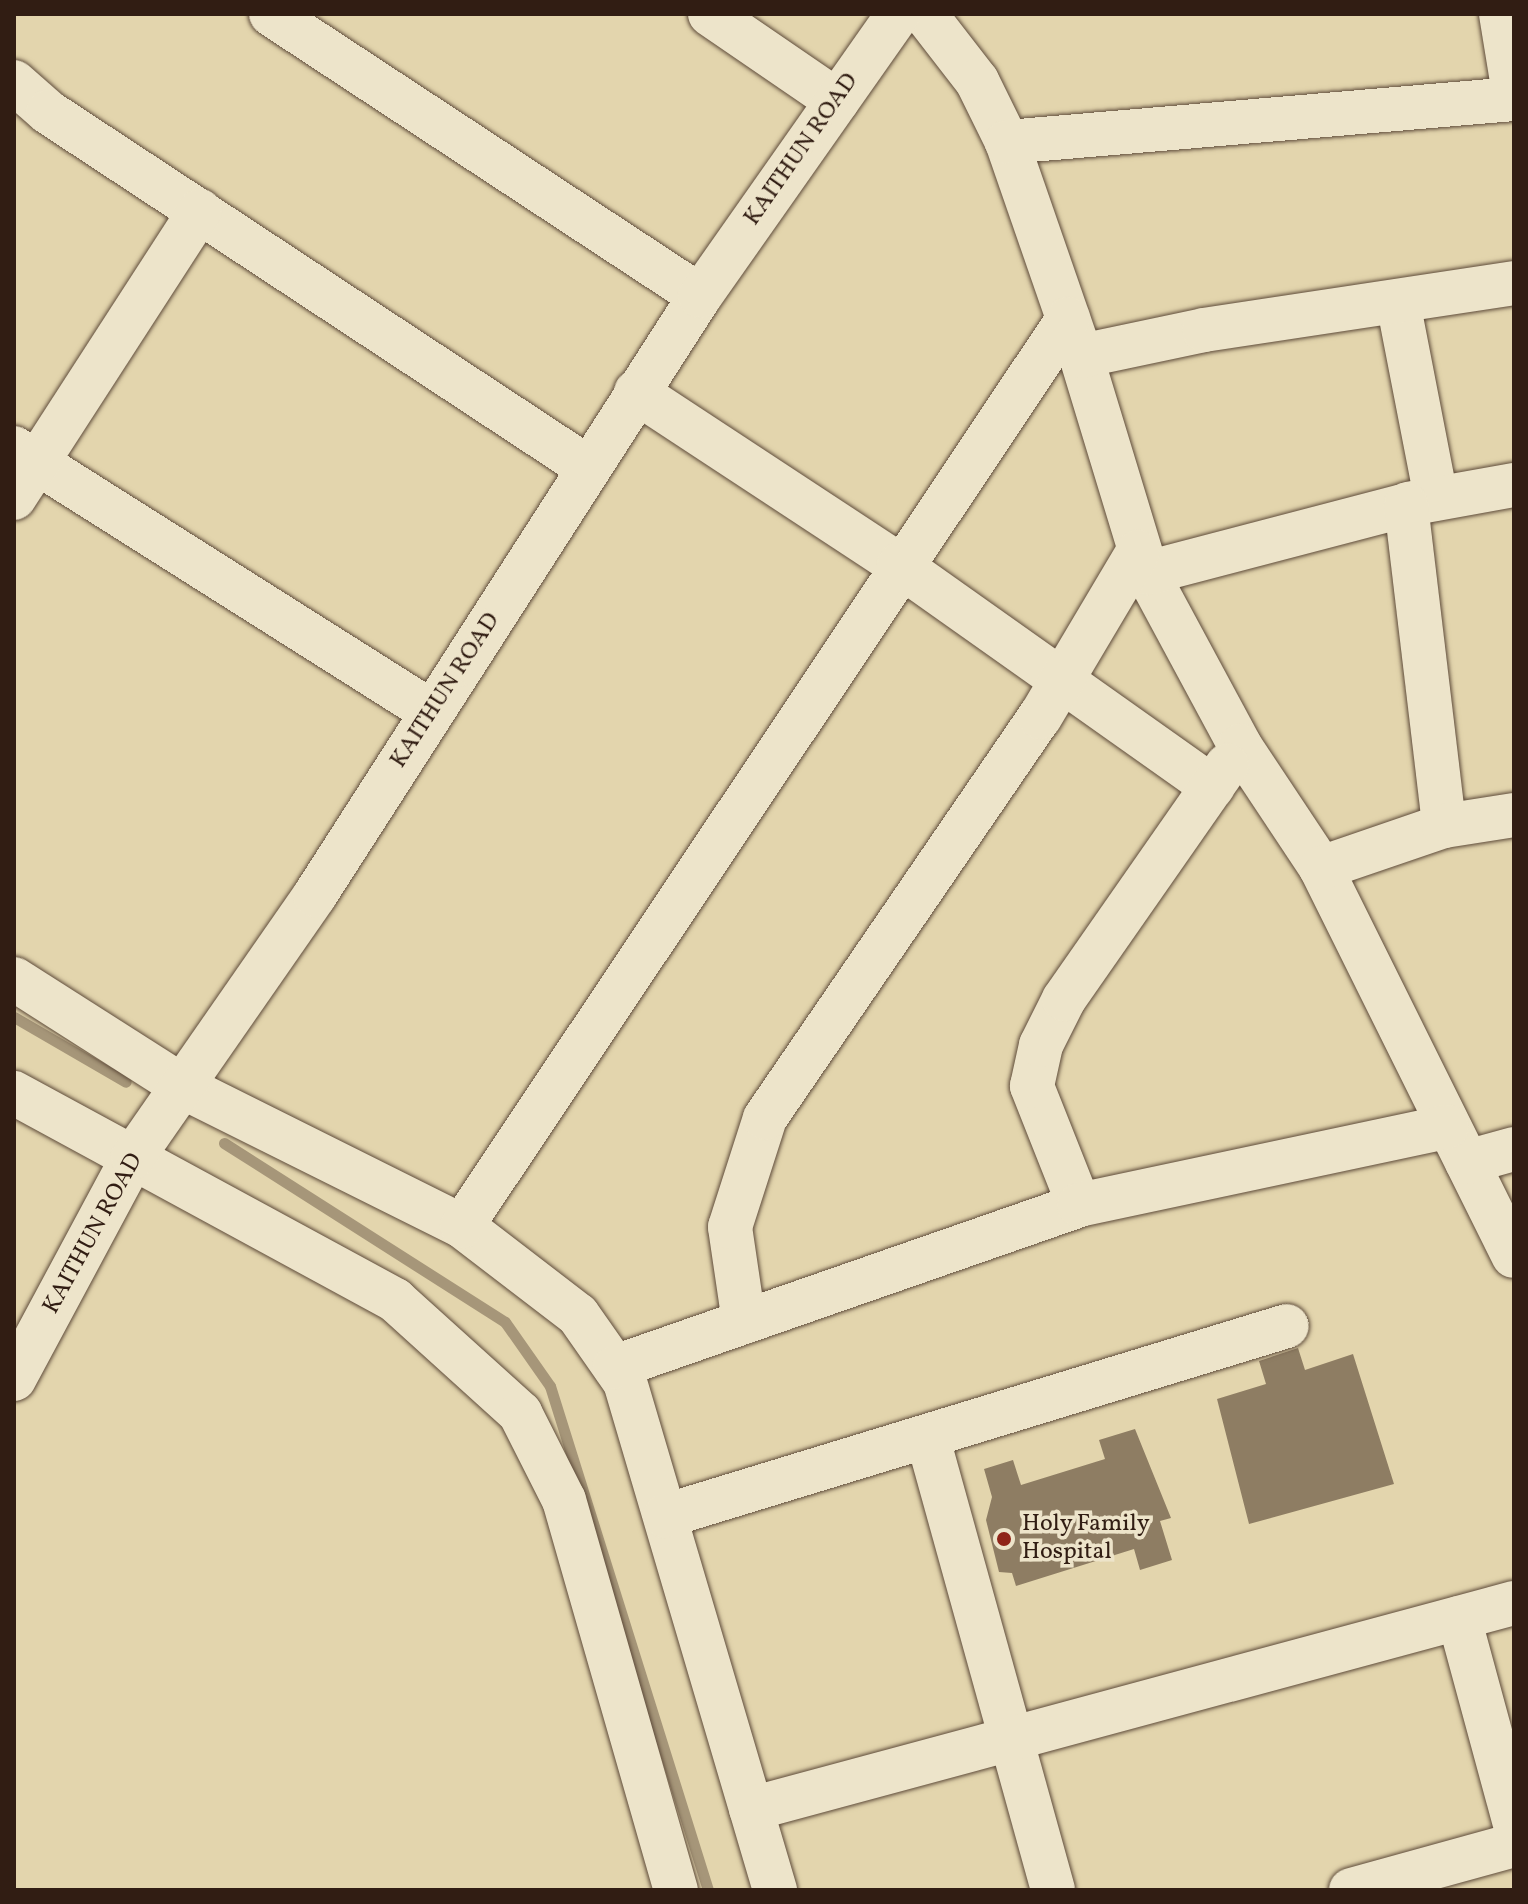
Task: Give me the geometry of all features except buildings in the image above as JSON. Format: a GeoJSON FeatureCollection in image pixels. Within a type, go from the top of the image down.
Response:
{"type":"FeatureCollection","features":[{"type":"Feature","properties":{"kind":"street"},"geometry":{"type":"LineString","coordinates":[[271,14],[700,296]]}},
{"type":"Feature","properties":{"kind":"street"},"geometry":{"type":"LineString","coordinates":[[710,14],[837,101]]}},
{"type":"Feature","properties":{"kind":"street","name":"KAITHUN ROAD"},"geometry":{"type":"LineString","coordinates":[[14,1379],[133,1157],[185,1088],[700,296],[898,14]]}},
{"type":"Feature","properties":{"kind":"street"},"geometry":{"type":"LineString","coordinates":[[925,14],[977,81],[1007,142],[1074,338],[1142,563],[1240,746],[1321,868],[1514,1256]]}},
{"type":"Feature","properties":{"kind":"street"},"geometry":{"type":"LineString","coordinates":[[1007,142],[1514,96],[1501,14]]}},
{"type":"Feature","properties":{"kind":"street"},"geometry":{"type":"LineString","coordinates":[[19,100],[200,211],[587,467]]}},
{"type":"Feature","properties":{"kind":"street"},"geometry":{"type":"LineString","coordinates":[[200,211],[22,469],[432,712]]}},
{"type":"Feature","properties":{"kind":"street"},"geometry":{"type":"LineString","coordinates":[[462,1226],[899,565],[1074,338],[1204,330],[1514,283]]}},
{"type":"Feature","properties":{"kind":"street"},"geometry":{"type":"LineString","coordinates":[[1398,302],[1421,502],[1444,826]]}},
{"type":"Feature","properties":{"kind":"street"},"geometry":{"type":"LineString","coordinates":[[636,392],[899,565],[1212,787]]}},
{"type":"Feature","properties":{"kind":"street"},"geometry":{"type":"LineString","coordinates":[[744,1322],[730,1227],[765,1118],[1142,563],[1421,502],[1514,485]]}},
{"type":"Feature","properties":{"kind":"street"},"geometry":{"type":"LineString","coordinates":[[1079,1205],[1032,1086],[1041,1045],[1064,999],[1240,746]]}},
{"type":"Feature","properties":{"kind":"street"},"geometry":{"type":"LineString","coordinates":[[1321,868],[1444,826],[1514,815]]}},
{"type":"Feature","properties":{"kind":"street"},"geometry":{"type":"LineString","coordinates":[[14,979],[185,1088],[462,1226],[578,1315],[625,1382],[775,1890]]}},
{"type":"Feature","properties":{"kind":"street"},"geometry":{"type":"LineString","coordinates":[[14,1093],[395,1300],[520,1413],[564,1500],[676,1890]]}},
{"type":"Feature","properties":{"kind":"street"},"geometry":{"type":"LineString","coordinates":[[615,1367],[1079,1205],[1457,1145],[1514,1149]]}},
{"type":"Feature","properties":{"kind":"street"},"geometry":{"type":"LineString","coordinates":[[665,1516],[928,1439],[1287,1326]]}},
{"type":"Feature","properties":{"kind":"street"},"geometry":{"type":"LineString","coordinates":[[928,1439],[1053,1890]]}},
{"type":"Feature","properties":{"kind":"street"},"geometry":{"type":"LineString","coordinates":[[751,1809],[1514,1603]]}},
{"type":"Feature","properties":{"kind":"street"},"geometry":{"type":"LineString","coordinates":[[1459,1618],[1514,1821]]}},
{"type":"Feature","properties":{"kind":"street"},"geometry":{"type":"LineString","coordinates":[[1351,1890],[1514,1845]]}},
{"type":"Feature","properties":{"kind":"waterway"},"geometry":{"type":"LineString","coordinates":[[14,1017],[126,1082]]}},
{"type":"Feature","properties":{"kind":"waterway"},"geometry":{"type":"LineString","coordinates":[[224,1143],[505,1322],[550,1386],[708,1890]]}},
{"type":"Feature","properties":{"kind":"place","name":"Holy Family Hospital"},"geometry":{"type":"Point","coordinates":[1004,1539]}}]}
